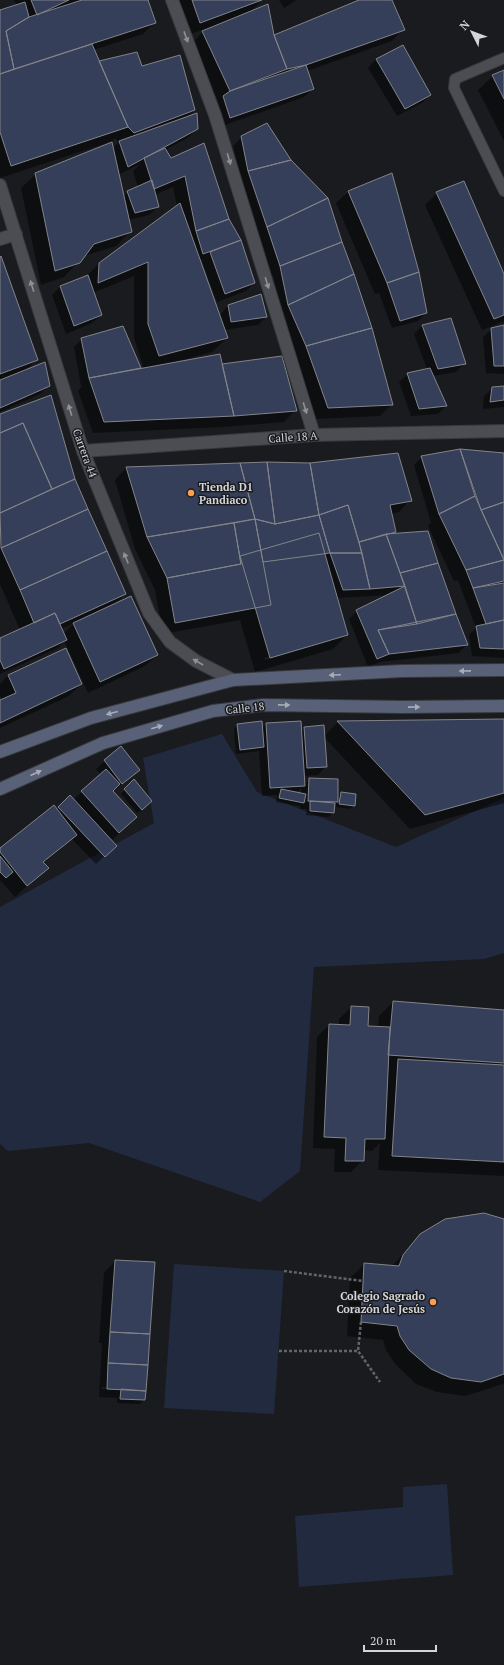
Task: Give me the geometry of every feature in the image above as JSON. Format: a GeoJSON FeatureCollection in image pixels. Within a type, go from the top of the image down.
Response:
{"type":"FeatureCollection","features":[{"type":"Feature","properties":{"kind":"main road"},"geometry":{"type":"LineString","coordinates":[[0,752],[91,718],[232,680],[402,672],[504,670]]}},
{"type":"Feature","properties":{"kind":"main road","name":"Calle 18"},"geometry":{"type":"LineString","coordinates":[[0,789],[103,743],[213,711],[263,705],[402,707],[504,706]]}},
{"type":"Feature","properties":{"kind":"street"},"geometry":{"type":"LineString","coordinates":[[172,0],[215,115],[314,435]]}},
{"type":"Feature","properties":{"kind":"street","name":"Carrera 44"},"geometry":{"type":"LineString","coordinates":[[0,185],[83,451],[149,613],[170,642],[196,661],[232,680]]}},
{"type":"Feature","properties":{"kind":"street"},"geometry":{"type":"LineString","coordinates":[[0,239],[16,234]]}},
{"type":"Feature","properties":{"kind":"street","name":"Calle 18 A"},"geometry":{"type":"LineString","coordinates":[[83,451],[314,435],[504,431]]}},
{"type":"Feature","properties":{"kind":"lane"},"geometry":{"type":"LineString","coordinates":[[504,58],[456,79],[454,88],[504,191]]}},
{"type":"Feature","properties":{"kind":"path"},"geometry":{"type":"LineString","coordinates":[[284,1272],[363,1281]]}},
{"type":"Feature","properties":{"kind":"path"},"geometry":{"type":"LineString","coordinates":[[361,1322],[358,1351],[380,1382]]}},
{"type":"Feature","properties":{"kind":"path"},"geometry":{"type":"LineString","coordinates":[[278,1351],[358,1351]]}},
{"type":"Feature","properties":{"kind":"shaded area"},"geometry":{"type":"Polygon","coordinates":[[[222,734],[257,792],[396,847],[504,798],[504,953],[484,959],[314,967],[300,1171],[260,1202],[89,1143],[8,1151],[0,1144],[0,907],[154,823],[143,758],[222,734]]]}},
{"type":"Feature","properties":{"kind":"shaded area"},"geometry":{"type":"Polygon","coordinates":[[[174,1264],[284,1271],[274,1414],[164,1408],[174,1264]]]}},
{"type":"Feature","properties":{"kind":"shaded area"},"geometry":{"type":"Polygon","coordinates":[[[447,1484],[453,1575],[299,1587],[295,1516],[403,1507],[403,1487],[447,1484]]]}},
{"type":"Feature","properties":{"kind":"building"},"geometry":{"type":"Polygon","coordinates":[[[31,0],[69,0],[37,15],[31,0]]]}},
{"type":"Feature","properties":{"kind":"building"},"geometry":{"type":"Polygon","coordinates":[[[82,0],[148,0],[156,23],[14,69],[6,31],[29,17],[82,0]]]}},
{"type":"Feature","properties":{"kind":"building"},"geometry":{"type":"Polygon","coordinates":[[[192,0],[262,0],[200,23],[192,0]]]}},
{"type":"Feature","properties":{"kind":"building"},"geometry":{"type":"Polygon","coordinates":[[[359,0],[392,0],[405,30],[306,65],[287,69],[274,35],[359,0]]]}},
{"type":"Feature","properties":{"kind":"building"},"geometry":{"type":"Polygon","coordinates":[[[25,2],[29,17],[6,31],[14,69],[0,74],[0,10],[25,2]]]}},
{"type":"Feature","properties":{"kind":"building"},"geometry":{"type":"Polygon","coordinates":[[[268,4],[274,35],[287,69],[230,91],[202,31],[268,4]]]}},
{"type":"Feature","properties":{"kind":"building"},"geometry":{"type":"Polygon","coordinates":[[[92,44],[128,127],[11,166],[0,132],[0,74],[92,44]]]}},
{"type":"Feature","properties":{"kind":"building"},"geometry":{"type":"Polygon","coordinates":[[[403,45],[431,95],[405,109],[376,59],[403,45]]]}},
{"type":"Feature","properties":{"kind":"building"},"geometry":{"type":"Polygon","coordinates":[[[137,52],[142,66],[180,55],[195,110],[134,133],[128,127],[99,61],[137,52]]]}},
{"type":"Feature","properties":{"kind":"building"},"geometry":{"type":"Polygon","coordinates":[[[306,65],[314,89],[230,118],[223,96],[230,91],[306,65]]]}},
{"type":"Feature","properties":{"kind":"building"},"geometry":{"type":"Polygon","coordinates":[[[504,70],[504,99],[492,75],[504,70]]]}},
{"type":"Feature","properties":{"kind":"building"},"geometry":{"type":"Polygon","coordinates":[[[197,113],[198,129],[128,167],[119,141],[197,113]]]}},
{"type":"Feature","properties":{"kind":"building"},"geometry":{"type":"Polygon","coordinates":[[[267,123],[291,160],[248,171],[241,136],[267,123]]]}},
{"type":"Feature","properties":{"kind":"building"},"geometry":{"type":"Polygon","coordinates":[[[112,142],[132,232],[94,244],[80,263],[55,271],[35,173],[112,142]]]}},
{"type":"Feature","properties":{"kind":"building"},"geometry":{"type":"Polygon","coordinates":[[[204,143],[229,219],[196,231],[185,176],[154,189],[144,158],[165,148],[171,158],[204,143]]]}},
{"type":"Feature","properties":{"kind":"building"},"geometry":{"type":"Polygon","coordinates":[[[291,160],[328,198],[267,227],[248,171],[291,160]]]}},
{"type":"Feature","properties":{"kind":"building"},"geometry":{"type":"Polygon","coordinates":[[[392,173],[419,272],[387,283],[348,191],[392,173]]]}},
{"type":"Feature","properties":{"kind":"building"},"geometry":{"type":"Polygon","coordinates":[[[152,180],[159,207],[135,213],[127,191],[152,180]]]}},
{"type":"Feature","properties":{"kind":"building"},"geometry":{"type":"Polygon","coordinates":[[[464,181],[504,274],[504,315],[494,319],[436,192],[464,181]]]}},
{"type":"Feature","properties":{"kind":"building"},"geometry":{"type":"Polygon","coordinates":[[[328,198],[342,242],[280,266],[267,227],[328,198]]]}},
{"type":"Feature","properties":{"kind":"building"},"geometry":{"type":"Polygon","coordinates":[[[180,203],[228,338],[159,356],[148,324],[148,262],[98,283],[99,263],[180,203]]]}},
{"type":"Feature","properties":{"kind":"building"},"geometry":{"type":"Polygon","coordinates":[[[229,219],[241,240],[203,254],[196,231],[229,219]]]}},
{"type":"Feature","properties":{"kind":"building"},"geometry":{"type":"Polygon","coordinates":[[[241,240],[255,283],[225,294],[210,252],[241,240]]]}},
{"type":"Feature","properties":{"kind":"building"},"geometry":{"type":"Polygon","coordinates":[[[342,242],[354,274],[288,305],[280,266],[342,242]]]}},
{"type":"Feature","properties":{"kind":"building"},"geometry":{"type":"Polygon","coordinates":[[[1,256],[38,360],[0,374],[0,257],[1,256]]]}},
{"type":"Feature","properties":{"kind":"building"},"geometry":{"type":"Polygon","coordinates":[[[419,272],[427,313],[400,321],[387,283],[419,272]]]}},
{"type":"Feature","properties":{"kind":"building"},"geometry":{"type":"Polygon","coordinates":[[[354,274],[372,328],[306,346],[288,305],[354,274]]]}},
{"type":"Feature","properties":{"kind":"building"},"geometry":{"type":"Polygon","coordinates":[[[88,275],[102,315],[74,326],[60,286],[88,275]]]}},
{"type":"Feature","properties":{"kind":"building"},"geometry":{"type":"Polygon","coordinates":[[[261,294],[267,317],[231,322],[228,305],[261,294]]]}},
{"type":"Feature","properties":{"kind":"building"},"geometry":{"type":"Polygon","coordinates":[[[451,318],[466,364],[438,369],[422,325],[451,318]]]}},
{"type":"Feature","properties":{"kind":"building"},"geometry":{"type":"Polygon","coordinates":[[[504,325],[504,366],[494,366],[491,328],[504,325]]]}},
{"type":"Feature","properties":{"kind":"building"},"geometry":{"type":"Polygon","coordinates":[[[123,326],[141,368],[89,378],[81,338],[123,326]]]}},
{"type":"Feature","properties":{"kind":"building"},"geometry":{"type":"Polygon","coordinates":[[[372,328],[393,405],[328,408],[306,346],[372,328]]]}},
{"type":"Feature","properties":{"kind":"building"},"geometry":{"type":"Polygon","coordinates":[[[220,354],[234,416],[104,422],[89,378],[220,354]]]}},
{"type":"Feature","properties":{"kind":"building"},"geometry":{"type":"Polygon","coordinates":[[[282,356],[297,411],[234,416],[222,364],[282,356]]]}},
{"type":"Feature","properties":{"kind":"building"},"geometry":{"type":"Polygon","coordinates":[[[45,362],[50,386],[0,408],[0,380],[45,362]]]}},
{"type":"Feature","properties":{"kind":"building"},"geometry":{"type":"Polygon","coordinates":[[[430,368],[447,406],[419,409],[407,373],[430,368]]]}},
{"type":"Feature","properties":{"kind":"building"},"geometry":{"type":"Polygon","coordinates":[[[504,386],[504,400],[490,402],[492,387],[504,386]]]}},
{"type":"Feature","properties":{"kind":"building"},"geometry":{"type":"Polygon","coordinates":[[[51,395],[75,479],[52,489],[23,423],[0,433],[0,414],[51,395]]]}},
{"type":"Feature","properties":{"kind":"building"},"geometry":{"type":"Polygon","coordinates":[[[23,423],[52,489],[0,513],[0,433],[23,423]]]}},
{"type":"Feature","properties":{"kind":"building"},"geometry":{"type":"Polygon","coordinates":[[[460,449],[504,453],[504,502],[481,510],[460,449]]]}},
{"type":"Feature","properties":{"kind":"building"},"geometry":{"type":"Polygon","coordinates":[[[460,449],[475,496],[439,514],[421,456],[460,449]]]}},
{"type":"Feature","properties":{"kind":"building"},"geometry":{"type":"Polygon","coordinates":[[[398,453],[412,501],[390,505],[396,532],[359,542],[348,505],[319,515],[310,463],[398,453]]]}},
{"type":"Feature","properties":{"kind":"building"},"geometry":{"type":"Polygon","coordinates":[[[267,462],[275,524],[255,519],[240,463],[267,462]]]}},
{"type":"Feature","properties":{"kind":"building"},"geometry":{"type":"Polygon","coordinates":[[[267,462],[310,463],[319,515],[275,524],[267,462]]]}},
{"type":"Feature","properties":{"kind":"building","name":"Tienda D1 Pandiaco"},"geometry":{"type":"Polygon","coordinates":[[[240,463],[255,519],[147,537],[126,467],[240,463]]]}},
{"type":"Feature","properties":{"kind":"building"},"geometry":{"type":"Polygon","coordinates":[[[75,479],[88,509],[1,548],[0,513],[75,479]]]}},
{"type":"Feature","properties":{"kind":"building"},"geometry":{"type":"Polygon","coordinates":[[[475,496],[504,560],[466,570],[439,514],[475,496]]]}},
{"type":"Feature","properties":{"kind":"building"},"geometry":{"type":"Polygon","coordinates":[[[504,502],[504,560],[481,510],[504,502]]]}},
{"type":"Feature","properties":{"kind":"building"},"geometry":{"type":"Polygon","coordinates":[[[348,505],[362,553],[330,553],[319,515],[348,505]]]}},
{"type":"Feature","properties":{"kind":"building"},"geometry":{"type":"Polygon","coordinates":[[[88,509],[107,551],[20,590],[1,548],[88,509]]]}},
{"type":"Feature","properties":{"kind":"building"},"geometry":{"type":"Polygon","coordinates":[[[319,515],[330,553],[263,562],[255,519],[275,524],[319,515]]]}},
{"type":"Feature","properties":{"kind":"building"},"geometry":{"type":"Polygon","coordinates":[[[255,519],[271,605],[175,623],[167,578],[241,564],[234,523],[255,519]]]}},
{"type":"Feature","properties":{"kind":"building"},"geometry":{"type":"Polygon","coordinates":[[[234,523],[241,564],[167,578],[147,537],[234,523]]]}},
{"type":"Feature","properties":{"kind":"building"},"geometry":{"type":"Polygon","coordinates":[[[428,531],[438,563],[400,573],[386,534],[428,531]]]}},
{"type":"Feature","properties":{"kind":"building"},"geometry":{"type":"Polygon","coordinates":[[[319,533],[348,635],[270,658],[240,556],[319,533]]]}},
{"type":"Feature","properties":{"kind":"building"},"geometry":{"type":"Polygon","coordinates":[[[386,534],[405,586],[370,589],[359,542],[386,534]]]}},
{"type":"Feature","properties":{"kind":"building"},"geometry":{"type":"Polygon","coordinates":[[[107,551],[126,594],[60,624],[55,613],[34,623],[20,590],[107,551]]]}},
{"type":"Feature","properties":{"kind":"building"},"geometry":{"type":"Polygon","coordinates":[[[330,553],[362,553],[370,589],[343,590],[330,553]]]}},
{"type":"Feature","properties":{"kind":"building"},"geometry":{"type":"Polygon","coordinates":[[[504,560],[504,581],[473,588],[466,570],[504,560]]]}},
{"type":"Feature","properties":{"kind":"building"},"geometry":{"type":"Polygon","coordinates":[[[438,563],[456,614],[417,624],[400,573],[438,563]]]}},
{"type":"Feature","properties":{"kind":"building"},"geometry":{"type":"Polygon","coordinates":[[[504,583],[504,620],[486,624],[473,588],[504,583]]]}},
{"type":"Feature","properties":{"kind":"building"},"geometry":{"type":"Polygon","coordinates":[[[405,586],[417,624],[378,630],[389,654],[377,659],[356,610],[405,586]]]}},
{"type":"Feature","properties":{"kind":"building"},"geometry":{"type":"Polygon","coordinates":[[[131,596],[158,655],[100,682],[73,623],[131,596]]]}},
{"type":"Feature","properties":{"kind":"building"},"geometry":{"type":"Polygon","coordinates":[[[55,613],[67,640],[4,669],[0,660],[0,638],[55,613]]]}},
{"type":"Feature","properties":{"kind":"building"},"geometry":{"type":"Polygon","coordinates":[[[456,614],[468,645],[389,654],[378,630],[456,614]]]}},
{"type":"Feature","properties":{"kind":"building"},"geometry":{"type":"Polygon","coordinates":[[[504,620],[504,649],[480,648],[476,626],[504,620]]]}},
{"type":"Feature","properties":{"kind":"building"},"geometry":{"type":"Polygon","coordinates":[[[66,648],[82,684],[0,723],[0,700],[16,693],[8,675],[66,648]]]}},
{"type":"Feature","properties":{"kind":"building"},"geometry":{"type":"Polygon","coordinates":[[[504,719],[504,793],[425,815],[337,721],[504,719]]]}},
{"type":"Feature","properties":{"kind":"building"},"geometry":{"type":"Polygon","coordinates":[[[262,721],[264,747],[240,750],[237,724],[262,721]]]}},
{"type":"Feature","properties":{"kind":"building"},"geometry":{"type":"Polygon","coordinates":[[[301,721],[305,786],[270,788],[266,723],[301,721]]]}},
{"type":"Feature","properties":{"kind":"building"},"geometry":{"type":"Polygon","coordinates":[[[324,725],[327,767],[307,768],[304,727],[324,725]]]}},
{"type":"Feature","properties":{"kind":"building"},"geometry":{"type":"Polygon","coordinates":[[[121,746],[140,770],[122,784],[104,760],[121,746]]]}},
{"type":"Feature","properties":{"kind":"building"},"geometry":{"type":"Polygon","coordinates":[[[106,769],[120,784],[113,791],[137,817],[119,833],[81,791],[106,769]]]}},
{"type":"Feature","properties":{"kind":"building"},"geometry":{"type":"Polygon","coordinates":[[[309,778],[338,779],[338,802],[308,801],[309,778]]]}},
{"type":"Feature","properties":{"kind":"building"},"geometry":{"type":"Polygon","coordinates":[[[134,779],[152,801],[142,810],[124,789],[134,779]]]}},
{"type":"Feature","properties":{"kind":"building"},"geometry":{"type":"Polygon","coordinates":[[[281,789],[306,794],[304,803],[279,798],[281,789]]]}},
{"type":"Feature","properties":{"kind":"building"},"geometry":{"type":"Polygon","coordinates":[[[341,792],[356,794],[355,806],[339,804],[341,792]]]}},
{"type":"Feature","properties":{"kind":"building"},"geometry":{"type":"Polygon","coordinates":[[[70,795],[117,846],[105,857],[58,807],[70,795]]]}},
{"type":"Feature","properties":{"kind":"building"},"geometry":{"type":"Polygon","coordinates":[[[310,801],[335,803],[334,813],[310,811],[310,801]]]}},
{"type":"Feature","properties":{"kind":"building"},"geometry":{"type":"Polygon","coordinates":[[[54,805],[77,835],[43,862],[49,868],[27,886],[0,852],[0,848],[54,805]]]}},
{"type":"Feature","properties":{"kind":"building"},"geometry":{"type":"Polygon","coordinates":[[[0,856],[13,872],[6,878],[0,872],[0,856]]]}},
{"type":"Feature","properties":{"kind":"building"},"geometry":{"type":"Polygon","coordinates":[[[393,1001],[504,1010],[504,1063],[388,1055],[393,1001]]]}},
{"type":"Feature","properties":{"kind":"building"},"geometry":{"type":"Polygon","coordinates":[[[351,1006],[369,1007],[368,1026],[390,1027],[385,1139],[365,1139],[364,1161],[345,1161],[346,1138],[324,1137],[329,1024],[350,1025],[351,1006]]]}},
{"type":"Feature","properties":{"kind":"building"},"geometry":{"type":"Polygon","coordinates":[[[398,1059],[504,1065],[504,1162],[392,1156],[398,1059]]]}},
{"type":"Feature","properties":{"kind":"building","name":"Colegio Sagrado Corazón de Jesús"},"geometry":{"type":"Polygon","coordinates":[[[484,1213],[504,1219],[504,1374],[481,1382],[451,1378],[431,1369],[409,1350],[400,1336],[397,1326],[361,1322],[364,1263],[399,1266],[403,1255],[420,1234],[445,1219],[484,1213]]]}},
{"type":"Feature","properties":{"kind":"building"},"geometry":{"type":"Polygon","coordinates":[[[115,1260],[155,1262],[150,1334],[110,1332],[115,1260]]]}},
{"type":"Feature","properties":{"kind":"building"},"geometry":{"type":"Polygon","coordinates":[[[110,1332],[150,1334],[148,1365],[108,1363],[110,1332]]]}},
{"type":"Feature","properties":{"kind":"building"},"geometry":{"type":"Polygon","coordinates":[[[108,1363],[148,1365],[146,1391],[107,1389],[108,1363]]]}},
{"type":"Feature","properties":{"kind":"building"},"geometry":{"type":"Polygon","coordinates":[[[121,1389],[146,1391],[145,1400],[120,1399],[121,1389]]]}},
{"type":"Feature","properties":{"kind":"place","name":"Tienda D1 Pandiaco"},"geometry":{"type":"Point","coordinates":[191,493]}},
{"type":"Feature","properties":{"kind":"place","name":"Colegio Sagrado Corazón de Jesús"},"geometry":{"type":"Point","coordinates":[433,1302]}}]}
